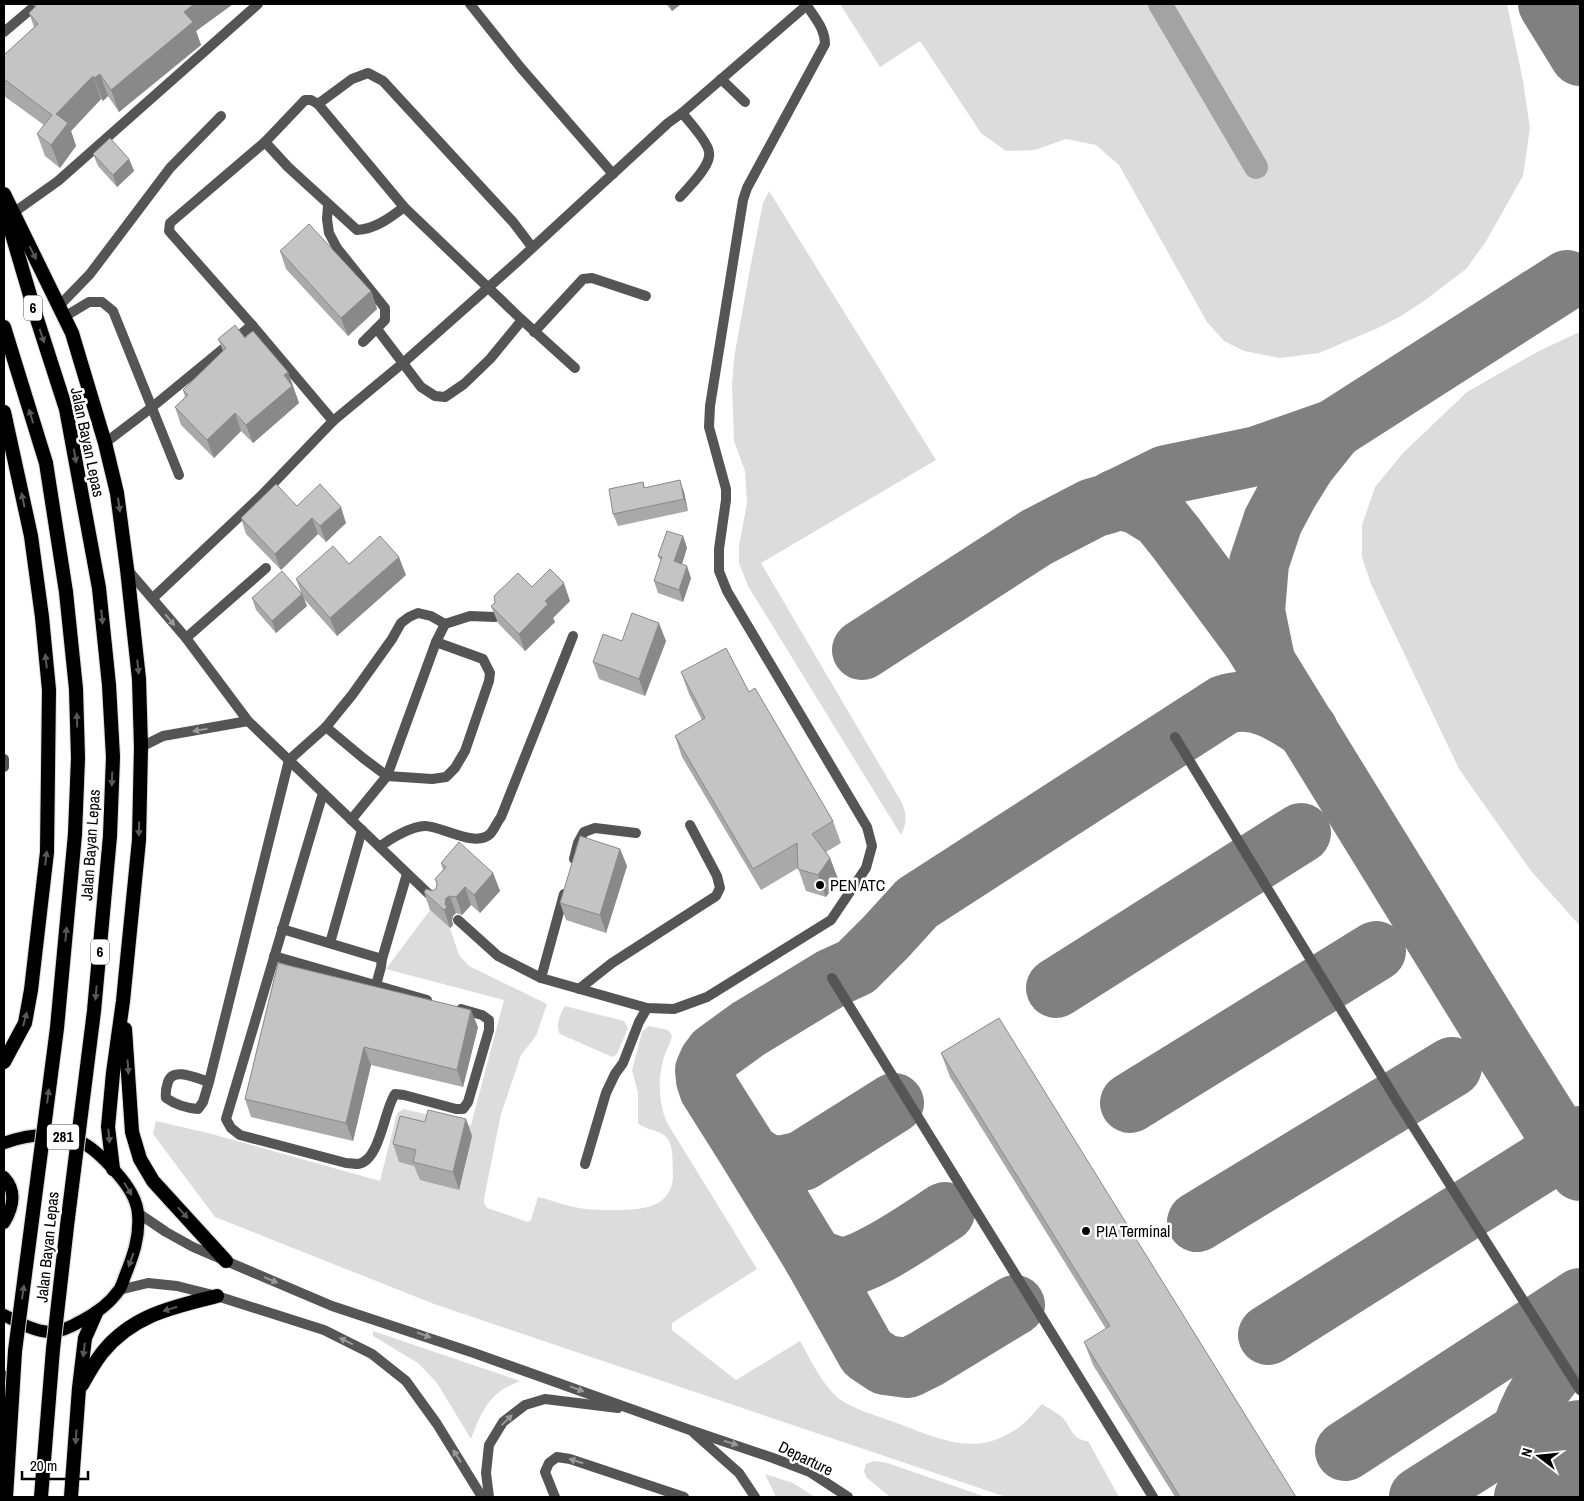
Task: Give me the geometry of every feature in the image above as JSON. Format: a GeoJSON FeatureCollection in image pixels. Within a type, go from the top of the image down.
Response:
{"type":"FeatureCollection","features":[{"type":"Feature","properties":{"kind":"highway"},"geometry":{"type":"LineString","coordinates":[[4,194],[8,209],[72,333],[106,443],[117,492],[128,569],[139,679],[141,747],[139,840],[124,1000],[113,1073],[108,1127],[113,1169]]}},
{"type":"Feature","properties":{"kind":"highway","name":"Jalan Bayan Lepas"},"geometry":{"type":"LineString","coordinates":[[8,209],[37,319],[66,408],[99,588],[109,685],[113,757],[110,836],[94,1010],[67,1226],[40,1497]]}},
{"type":"Feature","properties":{"kind":"highway","name":"Jalan Bayan Lepas"},"geometry":{"type":"LineString","coordinates":[[4,328],[46,463],[66,592],[76,689],[78,758],[76,834],[57,1028],[15,1351],[6,1497]]}},
{"type":"Feature","properties":{"kind":"highway"},"geometry":{"type":"LineString","coordinates":[[4,412],[31,536],[42,617],[49,690],[47,852],[32,980],[25,1023],[4,1062]]}},
{"type":"Feature","properties":{"kind":"highway"},"geometry":{"type":"LineString","coordinates":[[124,1000],[132,1132],[140,1159],[153,1181],[226,1261]]}},
{"type":"Feature","properties":{"kind":"highway"},"geometry":{"type":"LineString","coordinates":[[79,1388],[103,1352],[126,1329],[150,1315],[217,1296]]}},
{"type":"Feature","properties":{"kind":"highway"},"geometry":{"type":"LineString","coordinates":[[71,1497],[79,1388],[85,1338],[96,1313]]}},
{"type":"Feature","properties":{"kind":"highway"},"geometry":{"type":"LineString","coordinates":[[4,1404],[15,1351]]}},
{"type":"Feature","properties":{"kind":"main road","name":"281"},"geometry":{"type":"LineString","coordinates":[[4,1143],[20,1137],[37,1134],[58,1135],[82,1142],[120,1177],[132,1194],[138,1212],[138,1240],[133,1257],[119,1290],[96,1313],[67,1329],[52,1332],[38,1330],[4,1315]]}},
{"type":"Feature","properties":{"kind":"main road"},"geometry":{"type":"LineString","coordinates":[[4,1178],[9,1183],[13,1192],[12,1204],[4,1223]]}},
{"type":"Feature","properties":{"kind":"street"},"geometry":{"type":"LineString","coordinates":[[4,32],[37,4]]}},
{"type":"Feature","properties":{"kind":"street"},"geometry":{"type":"LineString","coordinates":[[8,209],[58,182],[258,4]]}},
{"type":"Feature","properties":{"kind":"street"},"geometry":{"type":"LineString","coordinates":[[470,4],[521,68],[613,174]]}},
{"type":"Feature","properties":{"kind":"street"},"geometry":{"type":"LineString","coordinates":[[153,598],[261,496],[333,421],[403,363],[668,123],[721,80],[806,5],[823,29],[825,36],[824,44],[747,188],[743,200],[710,406],[709,427],[724,477],[726,495],[719,549],[719,571],[727,591],[867,827],[872,846],[866,868],[831,920],[706,997],[674,1009],[647,1008],[541,978],[498,956],[458,920]]}},
{"type":"Feature","properties":{"kind":"street"},"geometry":{"type":"LineString","coordinates":[[318,104],[352,79],[368,73],[383,81],[513,222],[532,247]]}},
{"type":"Feature","properties":{"kind":"street"},"geometry":{"type":"LineString","coordinates":[[721,80],[745,102]]}},
{"type":"Feature","properties":{"kind":"street"},"geometry":{"type":"LineString","coordinates":[[333,421],[169,231],[170,224],[265,142],[305,100],[312,100],[318,104],[404,207],[534,332],[575,368]]}},
{"type":"Feature","properties":{"kind":"street"},"geometry":{"type":"LineString","coordinates":[[680,197],[706,167],[710,158],[709,150],[682,113]]}},
{"type":"Feature","properties":{"kind":"street"},"geometry":{"type":"LineString","coordinates":[[62,311],[170,168],[222,116]]}},
{"type":"Feature","properties":{"kind":"street"},"geometry":{"type":"LineString","coordinates":[[265,142],[288,168],[328,206],[357,230],[372,228],[404,207]]}},
{"type":"Feature","properties":{"kind":"street"},"geometry":{"type":"LineString","coordinates":[[328,206],[329,233],[337,248],[385,308],[385,320],[363,342]]}},
{"type":"Feature","properties":{"kind":"street"},"geometry":{"type":"LineString","coordinates":[[534,332],[583,279],[592,278],[646,296]]}},
{"type":"Feature","properties":{"kind":"street"},"geometry":{"type":"LineString","coordinates":[[62,311],[89,302],[102,302],[113,311],[179,474]]}},
{"type":"Feature","properties":{"kind":"street"},"geometry":{"type":"LineString","coordinates":[[377,329],[421,388],[435,396],[445,398],[464,384],[490,358],[522,320]]}},
{"type":"Feature","properties":{"kind":"street"},"geometry":{"type":"LineString","coordinates":[[106,443],[152,408],[252,325]]}},
{"type":"Feature","properties":{"kind":"street"},"geometry":{"type":"LineString","coordinates":[[186,638],[266,568]]}},
{"type":"Feature","properties":{"kind":"street"},"geometry":{"type":"LineString","coordinates":[[128,569],[186,638],[248,722],[437,902]]}},
{"type":"Feature","properties":{"kind":"street"},"geometry":{"type":"LineString","coordinates":[[209,1082],[181,1074],[174,1075],[169,1078],[165,1092],[166,1098],[173,1103],[189,1108],[198,1108],[203,1102],[209,1082],[289,760],[326,727],[387,647],[401,623],[418,613],[431,616],[445,624]]}},
{"type":"Feature","properties":{"kind":"street"},"geometry":{"type":"LineString","coordinates":[[351,820],[387,776],[436,642],[445,624],[470,616],[495,617]]}},
{"type":"Feature","properties":{"kind":"street"},"geometry":{"type":"LineString","coordinates":[[380,848],[385,843],[414,828],[427,826],[470,838],[481,838],[489,835],[501,817],[573,636]]}},
{"type":"Feature","properties":{"kind":"street"},"geometry":{"type":"LineString","coordinates":[[326,727],[387,776],[432,779],[446,777],[455,768],[464,751],[490,681],[490,672],[483,659],[436,642]]}},
{"type":"Feature","properties":{"kind":"street"},"geometry":{"type":"LineString","coordinates":[[141,747],[163,736],[248,722]]}},
{"type":"Feature","properties":{"kind":"street"},"geometry":{"type":"LineString","coordinates":[[1176,737],[1397,1101],[1580,1390]]}},
{"type":"Feature","properties":{"kind":"street"},"geometry":{"type":"LineString","coordinates":[[4,759],[4,768]]}},
{"type":"Feature","properties":{"kind":"street"},"geometry":{"type":"LineString","coordinates":[[274,956],[482,1015],[490,1020],[489,1030],[468,1102],[463,1110],[395,1094],[390,1102],[378,1142],[369,1158],[360,1164],[346,1163],[240,1135],[231,1128],[226,1119],[274,956],[282,929],[323,793]]}},
{"type":"Feature","properties":{"kind":"street"},"geometry":{"type":"LineString","coordinates":[[579,989],[612,963],[716,896],[720,888],[717,876],[690,825]]}},
{"type":"Feature","properties":{"kind":"street"},"geometry":{"type":"LineString","coordinates":[[571,870],[578,843],[584,832],[596,828],[636,833]]}},
{"type":"Feature","properties":{"kind":"street"},"geometry":{"type":"LineString","coordinates":[[330,943],[362,830]]}},
{"type":"Feature","properties":{"kind":"street"},"geometry":{"type":"LineString","coordinates":[[376,985],[407,874]]}},
{"type":"Feature","properties":{"kind":"street"},"geometry":{"type":"LineString","coordinates":[[541,978],[566,888]]}},
{"type":"Feature","properties":{"kind":"street"},"geometry":{"type":"LineString","coordinates":[[282,929],[382,959]]}},
{"type":"Feature","properties":{"kind":"street"},"geometry":{"type":"LineString","coordinates":[[832,978],[1153,1497]]}},
{"type":"Feature","properties":{"kind":"street"},"geometry":{"type":"LineString","coordinates":[[585,1164],[606,1093],[615,1074],[623,1063],[639,1022],[647,1008]]}},
{"type":"Feature","properties":{"kind":"street"},"geometry":{"type":"LineString","coordinates":[[138,1212],[166,1232],[193,1247],[332,1306],[474,1352],[638,1411]]}},
{"type":"Feature","properties":{"kind":"street"},"geometry":{"type":"LineString","coordinates":[[119,1290],[148,1283],[177,1286],[217,1296],[324,1330],[372,1354],[406,1381],[437,1424],[482,1497]]}},
{"type":"Feature","properties":{"kind":"street"},"geometry":{"type":"LineString","coordinates":[[489,1497],[486,1473],[489,1445],[503,1422],[525,1405],[545,1400],[638,1411]]}},
{"type":"Feature","properties":{"kind":"street","name":"Departure"},"geometry":{"type":"LineString","coordinates":[[638,1411],[750,1449],[810,1472],[848,1497]]}},
{"type":"Feature","properties":{"kind":"street"},"geometry":{"type":"LineString","coordinates":[[690,1430],[740,1473],[755,1497]]}},
{"type":"Feature","properties":{"kind":"street"},"geometry":{"type":"LineString","coordinates":[[555,1497],[545,1472],[549,1462],[557,1457],[570,1459],[684,1497]]}},
{"type":"Feature","properties":{"kind":"shaded area"},"geometry":{"type":"Polygon","coordinates":[[[840,4],[1507,4],[1523,81],[1530,128],[1523,176],[1485,243],[1466,269],[1401,316],[1319,353],[1280,358],[1244,351],[1224,341],[1207,322],[1119,165],[1096,145],[1066,139],[1035,150],[1006,151],[981,133],[920,41],[880,67],[840,4]]]}},
{"type":"Feature","properties":{"kind":"shaded area"},"geometry":{"type":"Polygon","coordinates":[[[769,191],[936,460],[761,563],[902,803],[906,819],[901,835],[748,586],[739,563],[739,546],[747,503],[745,471],[734,441],[732,385],[734,358],[763,203],[769,191]]]}},
{"type":"Feature","properties":{"kind":"shaded area"},"geometry":{"type":"Polygon","coordinates":[[[1580,332],[1580,926],[1531,871],[1459,769],[1371,584],[1362,557],[1362,525],[1375,487],[1404,452],[1467,392],[1537,352],[1580,332]]]}},
{"type":"Feature","properties":{"kind":"shaded area"},"geometry":{"type":"Polygon","coordinates":[[[430,910],[450,928],[459,955],[469,966],[547,1004],[536,1036],[521,1055],[501,1114],[484,1199],[487,1208],[528,1222],[531,1220],[538,1197],[574,1207],[601,1210],[644,1208],[662,1201],[672,1185],[671,1147],[665,1136],[638,1123],[638,1093],[632,1070],[642,1032],[649,1026],[668,1030],[672,1036],[663,1061],[660,1083],[661,1102],[666,1121],[757,1269],[672,1323],[672,1330],[736,1380],[800,1341],[821,1378],[838,1398],[865,1412],[949,1441],[976,1444],[1004,1436],[1021,1426],[1042,1404],[1062,1417],[1075,1436],[1088,1441],[1119,1497],[1006,1497],[434,1304],[215,1217],[153,1134],[156,1121],[212,1134],[380,1181],[397,1113],[404,1109],[471,1125],[504,1000],[386,969],[430,910]]]}},
{"type":"Feature","properties":{"kind":"shaded area"},"geometry":{"type":"Polygon","coordinates":[[[565,1006],[624,1021],[628,1028],[617,1054],[613,1057],[610,1056],[560,1034],[558,1028],[559,1020],[565,1006]]]}},
{"type":"Feature","properties":{"kind":"shaded area"},"geometry":{"type":"Polygon","coordinates":[[[373,1331],[520,1381],[501,1390],[489,1402],[471,1439],[437,1383],[418,1363],[373,1336],[373,1331]]]}},
{"type":"Feature","properties":{"kind":"shaded area"},"geometry":{"type":"Polygon","coordinates":[[[874,1461],[887,1463],[986,1497],[890,1497],[867,1478],[864,1471],[866,1464],[874,1461]]]}},
{"type":"Feature","properties":{"kind":"shaded area"},"geometry":{"type":"Polygon","coordinates":[[[765,1474],[793,1483],[815,1497],[776,1497],[765,1474]]]}},
{"type":"Feature","properties":{"kind":"building"},"geometry":{"type":"Polygon","coordinates":[[[38,4],[194,4],[184,12],[193,22],[111,90],[100,74],[94,78],[93,76],[56,114],[68,123],[51,145],[37,134],[52,115],[4,79],[4,56],[38,24],[29,13],[38,4]]]}},
{"type":"Feature","properties":{"kind":"building"},"geometry":{"type":"Polygon","coordinates":[[[110,138],[129,159],[113,175],[93,154],[110,138]]]}},
{"type":"Feature","properties":{"kind":"building"},"geometry":{"type":"Polygon","coordinates":[[[309,224],[371,291],[341,318],[280,251],[309,224]]]}},
{"type":"Feature","properties":{"kind":"building"},"geometry":{"type":"Polygon","coordinates":[[[235,325],[245,338],[253,331],[288,372],[284,375],[292,386],[246,425],[235,413],[207,440],[175,407],[188,395],[183,390],[226,348],[218,339],[235,325]]]}},
{"type":"Feature","properties":{"kind":"building"},"geometry":{"type":"Polygon","coordinates":[[[680,480],[684,499],[613,514],[609,489],[643,482],[644,488],[680,480]]]}},
{"type":"Feature","properties":{"kind":"building"},"geometry":{"type":"Polygon","coordinates":[[[276,484],[297,506],[320,484],[341,507],[320,526],[312,518],[275,554],[241,518],[276,484]]]}},
{"type":"Feature","properties":{"kind":"building"},"geometry":{"type":"Polygon","coordinates":[[[667,531],[683,536],[674,561],[687,566],[679,590],[654,581],[662,557],[658,556],[667,531]]]}},
{"type":"Feature","properties":{"kind":"building"},"geometry":{"type":"Polygon","coordinates":[[[380,536],[399,557],[330,618],[296,579],[333,546],[349,564],[380,536]]]}},
{"type":"Feature","properties":{"kind":"building"},"geometry":{"type":"Polygon","coordinates":[[[550,569],[564,583],[545,601],[548,604],[519,634],[491,606],[495,603],[494,596],[518,573],[532,587],[550,569]]]}},
{"type":"Feature","properties":{"kind":"building"},"geometry":{"type":"Polygon","coordinates":[[[282,571],[302,594],[272,621],[252,598],[282,571]]]}},
{"type":"Feature","properties":{"kind":"building"},"geometry":{"type":"Polygon","coordinates":[[[632,613],[659,623],[639,679],[593,662],[603,634],[622,641],[632,613]]]}},
{"type":"Feature","properties":{"kind":"building"},"geometry":{"type":"Polygon","coordinates":[[[726,648],[749,692],[755,688],[833,821],[812,834],[830,858],[818,875],[798,869],[797,843],[753,869],[675,736],[705,718],[681,672],[726,648]]]}},
{"type":"Feature","properties":{"kind":"building"},"geometry":{"type":"Polygon","coordinates":[[[580,836],[620,849],[600,915],[560,903],[580,836]]]}},
{"type":"Feature","properties":{"kind":"building"},"geometry":{"type":"Polygon","coordinates":[[[459,842],[493,873],[474,895],[465,887],[456,897],[450,896],[446,898],[445,904],[447,907],[444,910],[424,892],[426,889],[432,891],[436,889],[437,883],[435,879],[446,867],[441,863],[459,842]]]}},
{"type":"Feature","properties":{"kind":"building"},"geometry":{"type":"Polygon","coordinates":[[[278,963],[471,1010],[457,1070],[364,1047],[346,1123],[245,1099],[278,963]]]}},
{"type":"Feature","properties":{"kind":"building","name":"PIA Terminal"},"geometry":{"type":"Polygon","coordinates":[[[999,1018],[1296,1497],[1180,1497],[1084,1342],[1110,1326],[941,1053],[999,1018]]]}},
{"type":"Feature","properties":{"kind":"building"},"geometry":{"type":"Polygon","coordinates":[[[428,1110],[466,1119],[453,1172],[413,1162],[416,1150],[393,1144],[400,1116],[425,1122],[428,1110]]]}},
{"type":"Feature","properties":{"kind":"waterway"},"geometry":{"type":"LineString","coordinates":[[1160,4],[1256,167]]}},
{"type":"Feature","properties":{"kind":"taxiway"},"geometry":{"type":"LineString","coordinates":[[1548,4],[1580,56]]}},
{"type":"Feature","properties":{"kind":"taxiway"},"geometry":{"type":"LineString","coordinates":[[862,650],[1037,537],[1093,508],[1107,504],[1166,475],[1257,456],[1334,429],[1567,280]]}},
{"type":"Feature","properties":{"kind":"taxiway"},"geometry":{"type":"LineString","coordinates":[[1265,660],[1255,611],[1259,563],[1273,521],[1288,493],[1306,464],[1334,429]]}},
{"type":"Feature","properties":{"kind":"taxiway"},"geometry":{"type":"LineString","coordinates":[[1116,499],[1137,504],[1160,518],[1253,642],[1580,1171]]}},
{"type":"Feature","properties":{"kind":"taxiway"},"geometry":{"type":"LineString","coordinates":[[750,1154],[709,1089],[705,1070],[715,1053],[748,1029],[832,978],[856,967],[917,903],[1224,705],[1235,702],[1258,704],[1289,717],[1308,730]]}},
{"type":"Feature","properties":{"kind":"taxiway"},"geometry":{"type":"LineString","coordinates":[[1056,988],[1301,833]]}},
{"type":"Feature","properties":{"kind":"taxiway"},"geometry":{"type":"LineString","coordinates":[[1130,1103],[1376,951]]}},
{"type":"Feature","properties":{"kind":"taxiway"},"geometry":{"type":"LineString","coordinates":[[1197,1222],[1452,1067]]}},
{"type":"Feature","properties":{"kind":"taxiway"},"geometry":{"type":"LineString","coordinates":[[894,1103],[802,1161],[779,1166],[765,1163],[750,1154],[813,1257],[835,1266],[842,1267],[864,1261],[894,1245],[945,1212]]}},
{"type":"Feature","properties":{"kind":"taxiway"},"geometry":{"type":"LineString","coordinates":[[1268,1335],[1565,1148],[1580,1136]]}},
{"type":"Feature","properties":{"kind":"taxiway"},"geometry":{"type":"LineString","coordinates":[[813,1257],[867,1353],[885,1365],[908,1368],[1015,1305]]}},
{"type":"Feature","properties":{"kind":"taxiway"},"geometry":{"type":"LineString","coordinates":[[1345,1451],[1580,1298]]}},
{"type":"Feature","properties":{"kind":"taxiway"},"geometry":{"type":"LineString","coordinates":[[1521,1432],[1530,1408],[1543,1385],[1559,1366],[1580,1349]]}},
{"type":"Feature","properties":{"kind":"taxiway"},"geometry":{"type":"LineString","coordinates":[[1419,1497],[1521,1432],[1550,1433],[1580,1430]]}},
{"type":"Feature","properties":{"kind":"taxiway"},"geometry":{"type":"LineString","coordinates":[[1524,1497],[1580,1462]]}},
{"type":"Feature","properties":{"kind":"place","name":"PEN ATC"},"geometry":{"type":"Point","coordinates":[820,885]}},
{"type":"Feature","properties":{"kind":"place","name":"PIA Terminal"},"geometry":{"type":"Point","coordinates":[1086,1231]}}]}
